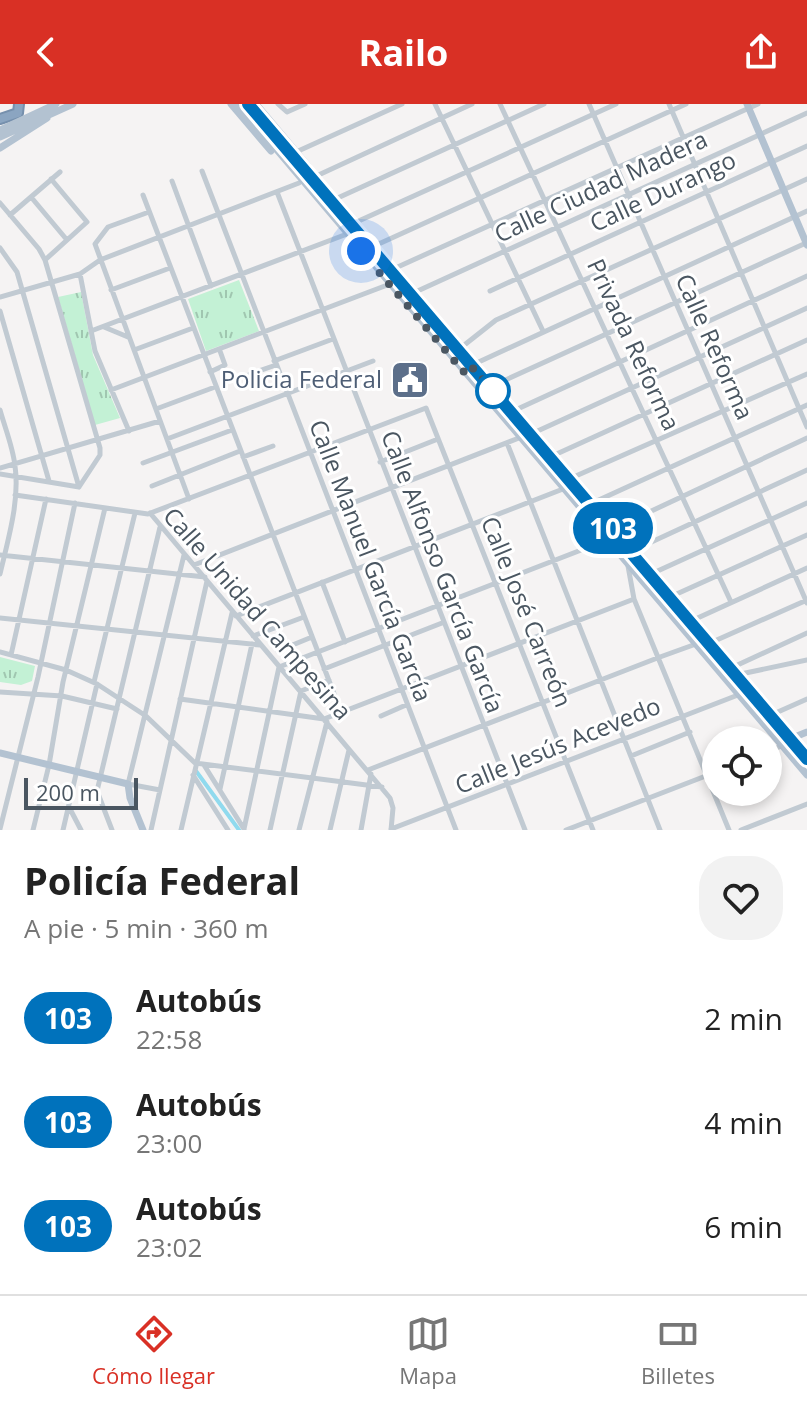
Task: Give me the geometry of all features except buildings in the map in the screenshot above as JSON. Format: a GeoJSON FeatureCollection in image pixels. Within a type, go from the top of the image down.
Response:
{"type":"FeatureCollection","features":[{"type":"Feature","properties":{"kind":"highway"},"geometry":{"type":"LineString","coordinates":[[0,119],[18,113],[19,104]]}},
{"type":"Feature","properties":{"kind":"main road"},"geometry":{"type":"LineString","coordinates":[[0,130],[59,106],[73,104]]}},
{"type":"Feature","properties":{"kind":"main road"},"geometry":{"type":"LineString","coordinates":[[232,104],[390,284],[765,726]]}},
{"type":"Feature","properties":{"kind":"main road"},"geometry":{"type":"LineString","coordinates":[[248,104],[807,759]]}},
{"type":"Feature","properties":{"kind":"main road"},"geometry":{"type":"LineString","coordinates":[[0,137],[59,106]]}},
{"type":"Feature","properties":{"kind":"main road"},"geometry":{"type":"LineString","coordinates":[[0,148],[59,106]]}},
{"type":"Feature","properties":{"kind":"main road"},"geometry":{"type":"LineString","coordinates":[[258,106],[310,169],[312,178]]}},
{"type":"Feature","properties":{"kind":"main road"},"geometry":{"type":"LineString","coordinates":[[748,106],[807,244]]}},
{"type":"Feature","properties":{"kind":"main road"},"geometry":{"type":"LineString","coordinates":[[790,739],[807,732]]}},
{"type":"Feature","properties":{"kind":"main road"},"geometry":{"type":"LineString","coordinates":[[782,746],[807,775]]}},
{"type":"Feature","properties":{"kind":"main road"},"geometry":{"type":"LineString","coordinates":[[0,753],[126,784],[143,830]]}},
{"type":"Feature","properties":{"kind":"street"},"geometry":{"type":"LineString","coordinates":[[279,104],[287,112],[305,104]]}},
{"type":"Feature","properties":{"kind":"street"},"geometry":{"type":"LineString","coordinates":[[296,152],[402,104]]}},
{"type":"Feature","properties":{"kind":"street"},"geometry":{"type":"LineString","coordinates":[[435,104],[543,331]]}},
{"type":"Feature","properties":{"kind":"street"},"geometry":{"type":"LineString","coordinates":[[312,178],[472,104]]}},
{"type":"Feature","properties":{"kind":"street","name":"Privada Reforma"},"geometry":{"type":"LineString","coordinates":[[500,104],[731,602]]}},
{"type":"Feature","properties":{"kind":"street"},"geometry":{"type":"LineString","coordinates":[[331,201],[544,104]]}},
{"type":"Feature","properties":{"kind":"street","name":"Calle Reforma"},"geometry":{"type":"LineString","coordinates":[[589,104],[807,601]]}},
{"type":"Feature","properties":{"kind":"street"},"geometry":{"type":"LineString","coordinates":[[352,224],[616,104]]}},
{"type":"Feature","properties":{"kind":"street"},"geometry":{"type":"LineString","coordinates":[[372,247],[605,141],[670,107],[686,104]]}},
{"type":"Feature","properties":{"kind":"street"},"geometry":{"type":"LineString","coordinates":[[391,270],[758,104]]}},
{"type":"Feature","properties":{"kind":"street"},"geometry":{"type":"LineString","coordinates":[[670,107],[807,427]]}},
{"type":"Feature","properties":{"kind":"street","name":"Calle Ciudad Madera"},"geometry":{"type":"LineString","coordinates":[[411,294],[807,113]]}},
{"type":"Feature","properties":{"kind":"street","name":"Calle Durango"},"geometry":{"type":"LineString","coordinates":[[490,291],[807,146]]}},
{"type":"Feature","properties":{"kind":"street","name":"Calle Manuel García García"},"geometry":{"type":"LineString","coordinates":[[202,171],[456,830]]}},
{"type":"Feature","properties":{"kind":"street"},"geometry":{"type":"LineString","coordinates":[[10,215],[60,172]]}},
{"type":"Feature","properties":{"kind":"street"},"geometry":{"type":"LineString","coordinates":[[45,260],[87,221],[51,179]]}},
{"type":"Feature","properties":{"kind":"street"},"geometry":{"type":"LineString","coordinates":[[457,350],[493,321],[807,179]]}},
{"type":"Feature","properties":{"kind":"street"},"geometry":{"type":"LineString","coordinates":[[172,181],[211,286]]}},
{"type":"Feature","properties":{"kind":"street"},"geometry":{"type":"LineString","coordinates":[[0,297],[80,274],[100,260],[302,184]]}},
{"type":"Feature","properties":{"kind":"street","name":"Calle Alfonso García García"},"geometry":{"type":"LineString","coordinates":[[277,192],[525,830]]}},
{"type":"Feature","properties":{"kind":"street"},"geometry":{"type":"LineString","coordinates":[[143,195],[341,712]]}},
{"type":"Feature","properties":{"kind":"street"},"geometry":{"type":"LineString","coordinates":[[31,197],[67,240]]}},
{"type":"Feature","properties":{"kind":"street"},"geometry":{"type":"LineString","coordinates":[[0,203],[45,260],[97,440],[100,455],[79,487]]}},
{"type":"Feature","properties":{"kind":"street"},"geometry":{"type":"LineString","coordinates":[[464,372],[470,365],[807,211]]}},
{"type":"Feature","properties":{"kind":"street"},"geometry":{"type":"LineString","coordinates":[[149,212],[106,228],[95,241],[189,499]]}},
{"type":"Feature","properties":{"kind":"street"},"geometry":{"type":"LineString","coordinates":[[91,331],[347,234]]}},
{"type":"Feature","properties":{"kind":"street"},"geometry":{"type":"LineString","coordinates":[[490,387],[807,244]]}},
{"type":"Feature","properties":{"kind":"street"},"geometry":{"type":"LineString","coordinates":[[0,248],[16,269],[79,487]]}},
{"type":"Feature","properties":{"kind":"street"},"geometry":{"type":"LineString","coordinates":[[111,290],[170,268]]}},
{"type":"Feature","properties":{"kind":"street"},"geometry":{"type":"LineString","coordinates":[[80,274],[97,356],[129,431]]}},
{"type":"Feature","properties":{"kind":"street"},"geometry":{"type":"LineString","coordinates":[[511,412],[807,276]]}},
{"type":"Feature","properties":{"kind":"street"},"geometry":{"type":"LineString","coordinates":[[111,390],[390,284]]}},
{"type":"Feature","properties":{"kind":"street"},"geometry":{"type":"LineString","coordinates":[[531,434],[807,308]]}},
{"type":"Feature","properties":{"kind":"street"},"geometry":{"type":"LineString","coordinates":[[0,311],[49,481]]}},
{"type":"Feature","properties":{"kind":"street"},"geometry":{"type":"LineString","coordinates":[[103,327],[129,338]]}},
{"type":"Feature","properties":{"kind":"street"},"geometry":{"type":"LineString","coordinates":[[134,350],[193,328]]}},
{"type":"Feature","properties":{"kind":"street"},"geometry":{"type":"LineString","coordinates":[[250,374],[333,339]]}},
{"type":"Feature","properties":{"kind":"street"},"geometry":{"type":"LineString","coordinates":[[550,457],[807,340]]}},
{"type":"Feature","properties":{"kind":"street"},"geometry":{"type":"LineString","coordinates":[[210,372],[225,365],[220,351]]}},
{"type":"Feature","properties":{"kind":"street"},"geometry":{"type":"LineString","coordinates":[[167,439],[373,361]]}},
{"type":"Feature","properties":{"kind":"street"},"geometry":{"type":"LineString","coordinates":[[569,479],[807,374]]}},
{"type":"Feature","properties":{"kind":"street"},"geometry":{"type":"LineString","coordinates":[[156,409],[215,387]]}},
{"type":"Feature","properties":{"kind":"street"},"geometry":{"type":"LineString","coordinates":[[590,504],[807,405]]}},
{"type":"Feature","properties":{"kind":"street","name":"Calle José Carreón"},"geometry":{"type":"LineString","coordinates":[[367,429],[425,408],[593,830]]}},
{"type":"Feature","properties":{"kind":"street"},"geometry":{"type":"LineString","coordinates":[[0,410],[16,476],[0,574]]}},
{"type":"Feature","properties":{"kind":"street"},"geometry":{"type":"LineString","coordinates":[[0,471],[15,463],[160,421]]}},
{"type":"Feature","properties":{"kind":"street"},"geometry":{"type":"LineString","coordinates":[[150,513],[367,429]]}},
{"type":"Feature","properties":{"kind":"street"},"geometry":{"type":"LineString","coordinates":[[143,463],[232,430]]}},
{"type":"Feature","properties":{"kind":"street"},"geometry":{"type":"LineString","coordinates":[[194,565],[519,438]]}},
{"type":"Feature","properties":{"kind":"street"},"geometry":{"type":"LineString","coordinates":[[245,830],[279,667],[607,540],[613,529],[807,438]]}},
{"type":"Feature","properties":{"kind":"street"},"geometry":{"type":"LineString","coordinates":[[380,462],[439,439]]}},
{"type":"Feature","properties":{"kind":"street"},"geometry":{"type":"LineString","coordinates":[[507,443],[660,830]]}},
{"type":"Feature","properties":{"kind":"street"},"geometry":{"type":"LineString","coordinates":[[152,486],[241,454],[273,446]]}},
{"type":"Feature","properties":{"kind":"street"},"geometry":{"type":"LineString","coordinates":[[632,551],[807,470]]}},
{"type":"Feature","properties":{"kind":"street"},"geometry":{"type":"LineString","coordinates":[[0,471],[79,487]]}},
{"type":"Feature","properties":{"kind":"street"},"geometry":{"type":"LineString","coordinates":[[181,830],[224,642],[234,614],[563,489]]}},
{"type":"Feature","properties":{"kind":"street","name":"Calle Unidad Campesina"},"geometry":{"type":"LineString","coordinates":[[15,495],[150,513],[382,787],[392,804],[391,829]]}},
{"type":"Feature","properties":{"kind":"street"},"geometry":{"type":"LineString","coordinates":[[11,655],[46,499]]}},
{"type":"Feature","properties":{"kind":"street"},"geometry":{"type":"LineString","coordinates":[[0,829],[75,503]]}},
{"type":"Feature","properties":{"kind":"street"},"geometry":{"type":"LineString","coordinates":[[651,574],[807,503]]}},
{"type":"Feature","properties":{"kind":"street"},"geometry":{"type":"LineString","coordinates":[[33,830],[49,765],[66,670],[105,508]]}},
{"type":"Feature","properties":{"kind":"street"},"geometry":{"type":"LineString","coordinates":[[63,830],[135,513]]}},
{"type":"Feature","properties":{"kind":"street"},"geometry":{"type":"LineString","coordinates":[[112,830],[97,794],[161,526]]}},
{"type":"Feature","properties":{"kind":"street"},"geometry":{"type":"LineString","coordinates":[[670,597],[807,535]]}},
{"type":"Feature","properties":{"kind":"street"},"geometry":{"type":"LineString","coordinates":[[160,790],[126,784],[146,716],[184,554]]}},
{"type":"Feature","properties":{"kind":"street"},"geometry":{"type":"LineString","coordinates":[[2,555],[206,579],[151,830]]}},
{"type":"Feature","properties":{"kind":"street"},"geometry":{"type":"LineString","coordinates":[[626,562],[634,599],[702,762]]}},
{"type":"Feature","properties":{"kind":"street"},"geometry":{"type":"LineString","coordinates":[[691,621],[807,568]]}},
{"type":"Feature","properties":{"kind":"street"},"geometry":{"type":"LineString","coordinates":[[322,582],[345,642]]}},
{"type":"Feature","properties":{"kind":"street"},"geometry":{"type":"LineString","coordinates":[[242,588],[251,609]]}},
{"type":"Feature","properties":{"kind":"street"},"geometry":{"type":"LineString","coordinates":[[180,699],[326,720],[634,599]]}},
{"type":"Feature","properties":{"kind":"street"},"geometry":{"type":"LineString","coordinates":[[361,830],[370,772],[660,657],[696,644],[710,643],[807,601]]}},
{"type":"Feature","properties":{"kind":"street"},"geometry":{"type":"LineString","coordinates":[[253,636],[304,617]]}},
{"type":"Feature","properties":{"kind":"street"},"geometry":{"type":"LineString","coordinates":[[0,618],[260,645]]}},
{"type":"Feature","properties":{"kind":"street"},"geometry":{"type":"LineString","coordinates":[[324,669],[442,623]]}},
{"type":"Feature","properties":{"kind":"street"},"geometry":{"type":"LineString","coordinates":[[734,672],[807,633]]}},
{"type":"Feature","properties":{"kind":"street"},"geometry":{"type":"LineString","coordinates":[[278,651],[312,637]]}},
{"type":"Feature","properties":{"kind":"street"},"geometry":{"type":"LineString","coordinates":[[220,789],[252,644]]}},
{"type":"Feature","properties":{"kind":"street"},"geometry":{"type":"LineString","coordinates":[[0,652],[66,670],[95,683],[146,716],[195,763],[382,787]]}},
{"type":"Feature","properties":{"kind":"street"},"geometry":{"type":"LineString","coordinates":[[734,672],[807,660]]}},
{"type":"Feature","properties":{"kind":"street"},"geometry":{"type":"LineString","coordinates":[[270,830],[301,691],[329,680]]}},
{"type":"Feature","properties":{"kind":"street"},"geometry":{"type":"LineString","coordinates":[[0,700],[1,692],[62,696],[118,709]]}},
{"type":"Feature","properties":{"kind":"street","name":"Calle Jesús Acevedo"},"geometry":{"type":"LineString","coordinates":[[391,829],[738,695]]}},
{"type":"Feature","properties":{"kind":"street"},"geometry":{"type":"LineString","coordinates":[[771,715],[807,699]]}},
{"type":"Feature","properties":{"kind":"street"},"geometry":{"type":"LineString","coordinates":[[381,716],[406,705]]}},
{"type":"Feature","properties":{"kind":"street"},"geometry":{"type":"LineString","coordinates":[[299,830],[326,720]]}},
{"type":"Feature","properties":{"kind":"street"},"geometry":{"type":"LineString","coordinates":[[631,756],[690,732]]}},
{"type":"Feature","properties":{"kind":"street"},"geometry":{"type":"LineString","coordinates":[[330,830],[349,749]]}},
{"type":"Feature","properties":{"kind":"street"},"geometry":{"type":"LineString","coordinates":[[204,765],[245,830]]}},
{"type":"Feature","properties":{"kind":"street"},"geometry":{"type":"LineString","coordinates":[[193,774],[228,830]]}},
{"type":"Feature","properties":{"kind":"street"},"geometry":{"type":"LineString","coordinates":[[566,830],[702,777]]}},
{"type":"Feature","properties":{"kind":"street"},"geometry":{"type":"LineString","coordinates":[[741,830],[807,804]]}},
{"type":"Feature","properties":{"kind":"street"},"geometry":{"type":"LineString","coordinates":[[719,806],[729,830]]}},
{"type":"Feature","properties":{"kind":"street"},"geometry":{"type":"LineString","coordinates":[[69,807],[81,830]]}},
{"type":"Feature","properties":{"kind":"green space"},"geometry":{"type":"Polygon","coordinates":[[[239,280],[259,331],[206,351],[188,299],[239,280]]]}},
{"type":"Feature","properties":{"kind":"green space"},"geometry":{"type":"Polygon","coordinates":[[[81,292],[93,355],[120,418],[95,425],[58,297],[81,292]]]}},
{"type":"Feature","properties":{"kind":"green space"},"geometry":{"type":"Polygon","coordinates":[[[0,657],[35,666],[32,681],[21,685],[0,682],[0,657]]]}},
{"type":"Feature","properties":{"kind":"waterway"},"geometry":{"type":"LineString","coordinates":[[196,771],[239,830]]}},
{"type":"Feature","properties":{"kind":"bus line","name":"103"},"geometry":{"type":"LineString","coordinates":[[248,104],[807,759]]}},
{"type":"Feature","properties":{"kind":"place","name":"Policia Federal"},"geometry":{"type":"Point","coordinates":[410,380]}},
{"type":"Feature","properties":{"kind":"route"},"geometry":{"type":"LineString","coordinates":[[361,251],[464,372],[470,365],[493,391]]}}]}
